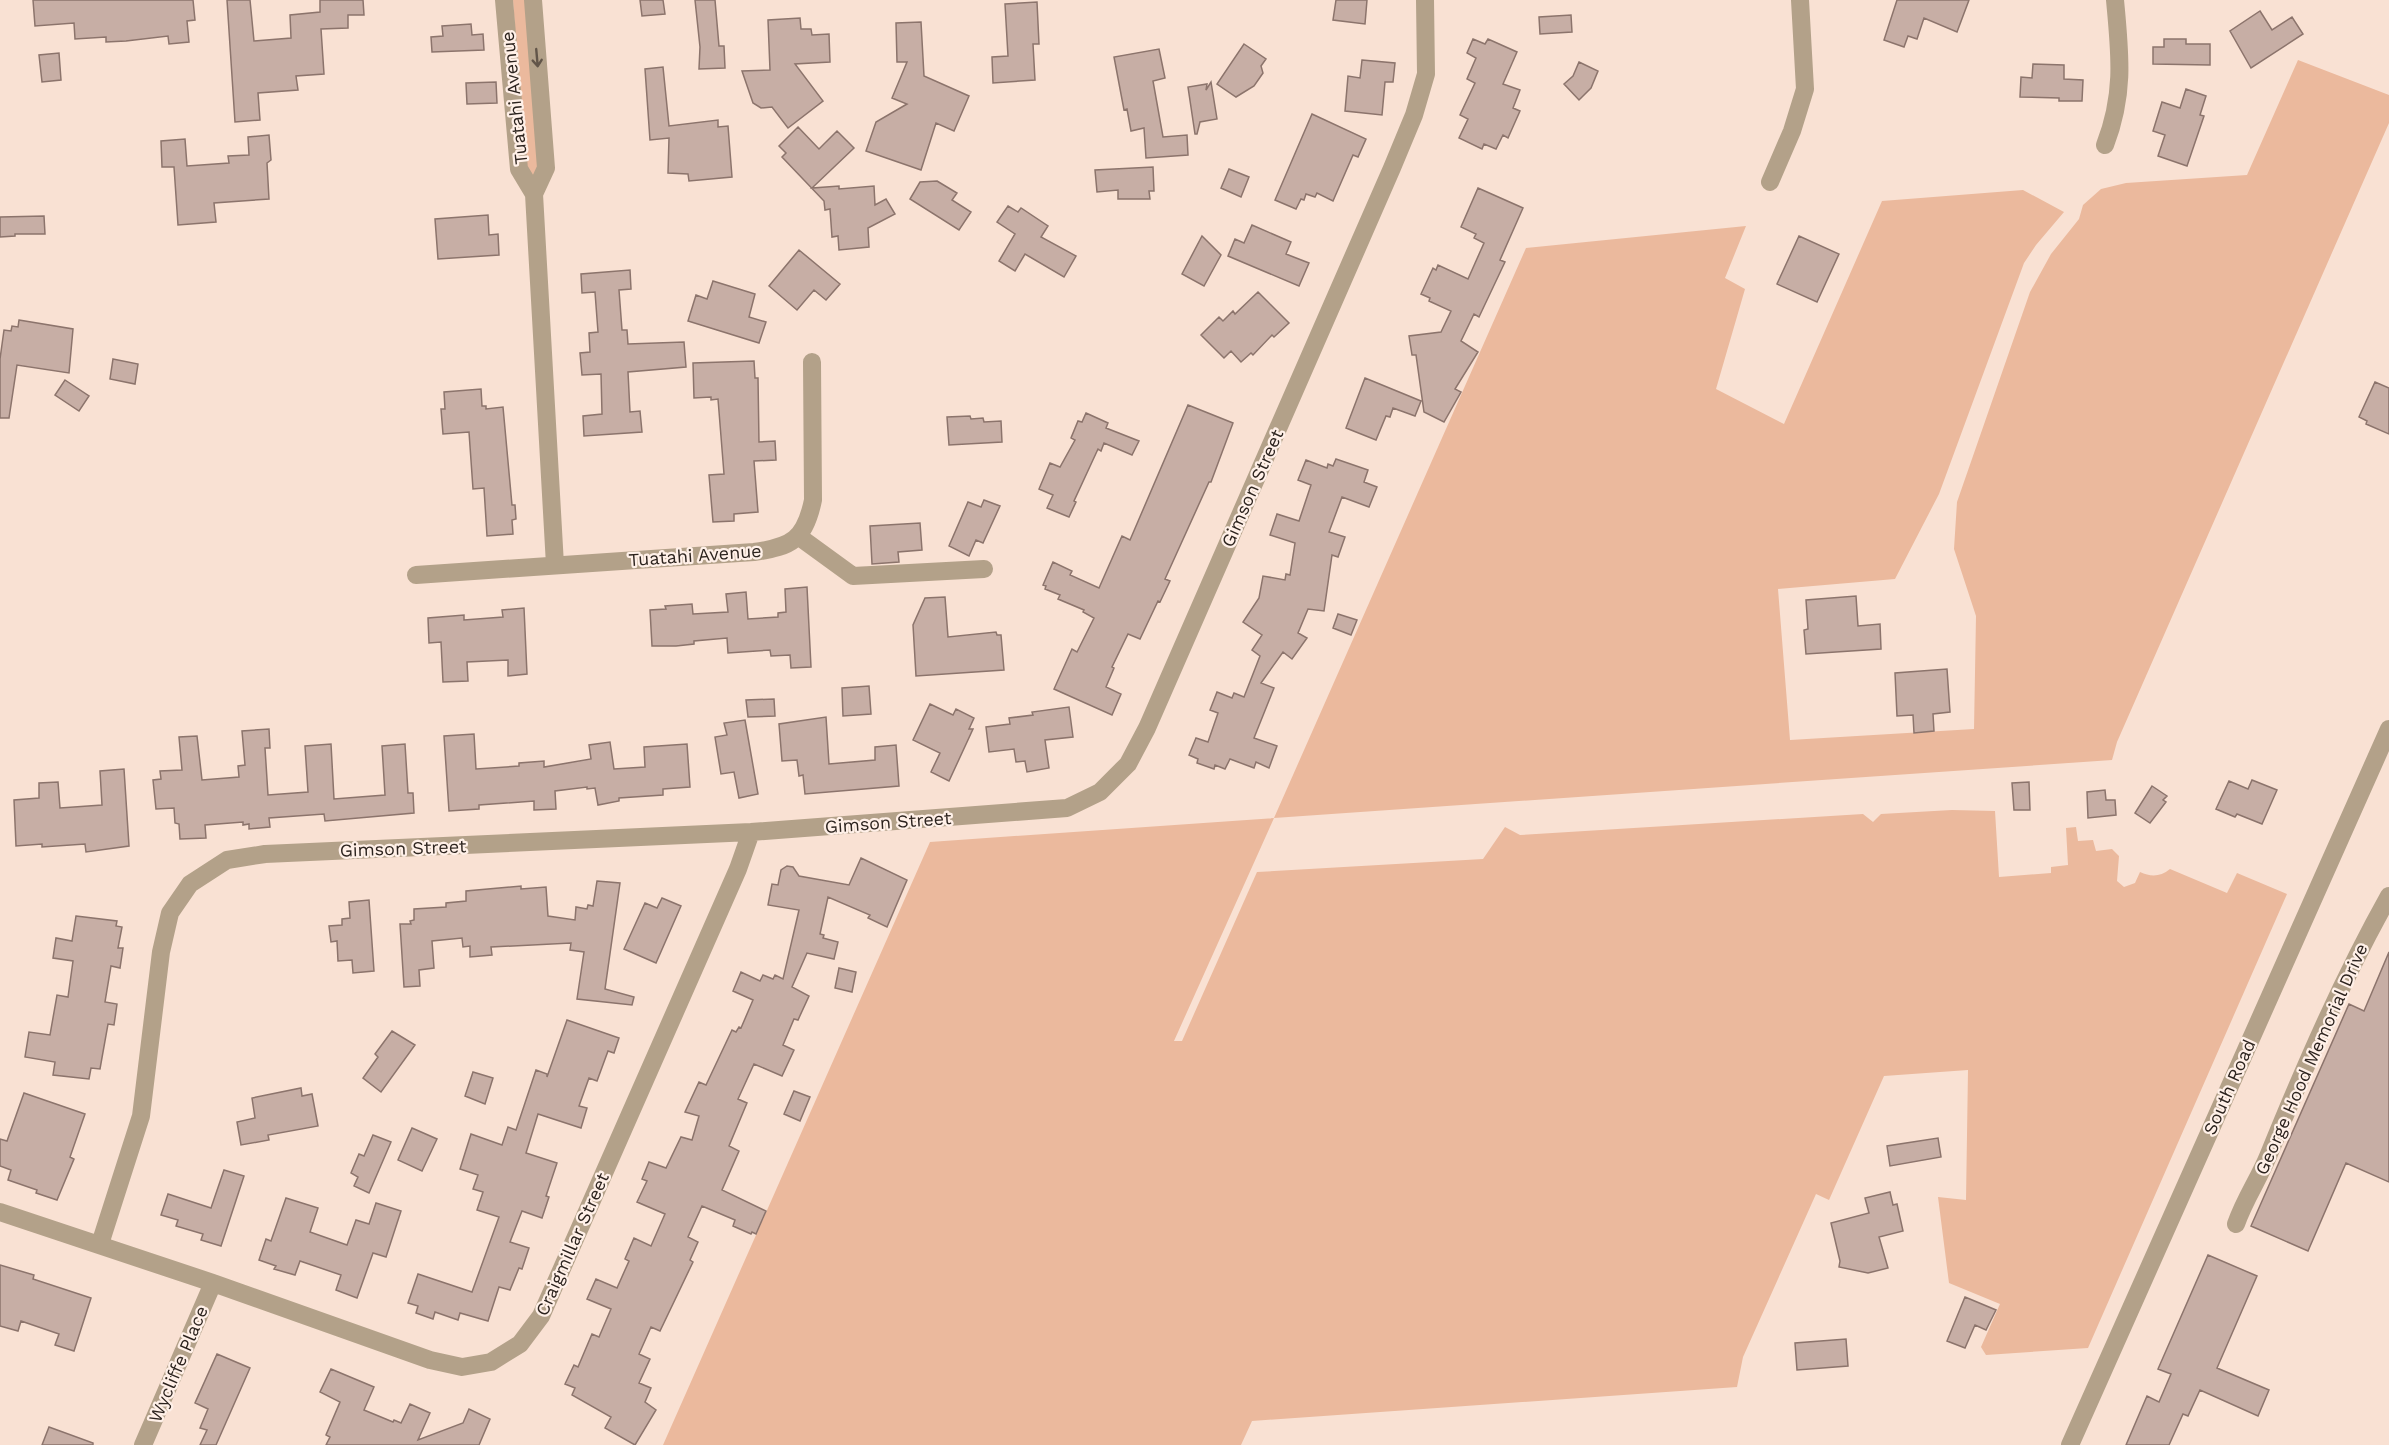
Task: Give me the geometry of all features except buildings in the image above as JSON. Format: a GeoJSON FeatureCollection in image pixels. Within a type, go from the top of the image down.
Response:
{"type":"FeatureCollection","features":[{"type":"Feature","properties":{"kind":"street","name":"Tuatahi Avenue"},"geometry":{"type":"LineString","coordinates":[[504,0],[519,169],[534,194],[555,565]]}},
{"type":"Feature","properties":{"kind":"street","name":"Tuatahi Avenue"},"geometry":{"type":"LineString","coordinates":[[533,0],[546,168],[534,194]]}},
{"type":"Feature","properties":{"kind":"street","name":"Gimson Street"},"geometry":{"type":"LineString","coordinates":[[100,1244],[141,1116],[161,952],[170,913],[190,884],[227,860],[265,854],[751,832],[1067,808],[1100,792],[1128,764],[1147,728],[1414,115],[1426,74],[1425,0]]}},
{"type":"Feature","properties":{"kind":"street"},"geometry":{"type":"LineString","coordinates":[[1770,182],[1792,131],[1805,89],[1800,0]]}},
{"type":"Feature","properties":{"kind":"street"},"geometry":{"type":"LineString","coordinates":[[2105,145],[2115,120],[2120,82],[2115,0]]}},
{"type":"Feature","properties":{"kind":"street"},"geometry":{"type":"LineString","coordinates":[[812,362],[813,500],[809,519],[798,536],[853,576],[984,569]]}},
{"type":"Feature","properties":{"kind":"street","name":"Tuatahi Avenue"},"geometry":{"type":"LineString","coordinates":[[416,574],[754,552],[781,548],[798,536]]}},
{"type":"Feature","properties":{"kind":"street","name":"South Road"},"geometry":{"type":"LineString","coordinates":[[2070,1445],[2389,729]]}},
{"type":"Feature","properties":{"kind":"street","name":"Craigmillar Street"},"geometry":{"type":"LineString","coordinates":[[0,1212],[213,1282],[430,1360],[462,1367],[491,1362],[520,1344],[541,1316],[738,869],[751,832]]}},
{"type":"Feature","properties":{"kind":"street","name":"George Hood Memorial Drive"},"geometry":{"type":"LineString","coordinates":[[2236,1224],[2244,1201],[2264,1167],[2360,948],[2389,896]]}},
{"type":"Feature","properties":{"kind":"street","name":"Wycliffe Place"},"geometry":{"type":"LineString","coordinates":[[143,1445],[213,1282]]}},
{"type":"Feature","properties":{"kind":"shaded area"},"geometry":{"type":"Polygon","coordinates":[[[513,0],[528,0],[540,171],[535,179],[525,172],[513,0]]]}},
{"type":"Feature","properties":{"kind":"shaded area"},"geometry":{"type":"Polygon","coordinates":[[[2298,60],[2389,95],[2389,123],[2117,742],[2112,760],[1274,818],[1526,248],[1746,226],[1725,278],[1745,289],[1716,389],[1784,424],[1882,201],[2023,190],[2064,212],[2024,263],[1939,494],[1895,579],[1778,589],[1790,740],[1974,729],[1976,616],[1954,549],[1957,502],[2030,292],[2051,254],[2079,219],[2083,205],[2101,189],[2126,183],[2247,175],[2298,60]]]}},
{"type":"Feature","properties":{"kind":"shaded area"},"geometry":{"type":"Polygon","coordinates":[[[1952,810],[1995,811],[1999,877],[2051,873],[2051,867],[2068,865],[2066,828],[2076,827],[2078,841],[2093,840],[2096,851],[2112,849],[2119,856],[2117,881],[2124,887],[2135,883],[2140,872],[2155,875],[2163,874],[2170,869],[2227,893],[2237,873],[2287,894],[2088,1348],[1986,1355],[1981,1347],[2000,1304],[1949,1283],[1938,1197],[1966,1200],[1968,1070],[1884,1076],[1829,1200],[1816,1194],[1743,1357],[1737,1387],[1252,1421],[1241,1445],[663,1445],[930,842],[1274,818],[1174,1041],[1182,1041],[1257,872],[1483,859],[1505,827],[1520,835],[1863,814],[1873,822],[1881,814],[1952,810]]]}}]}
